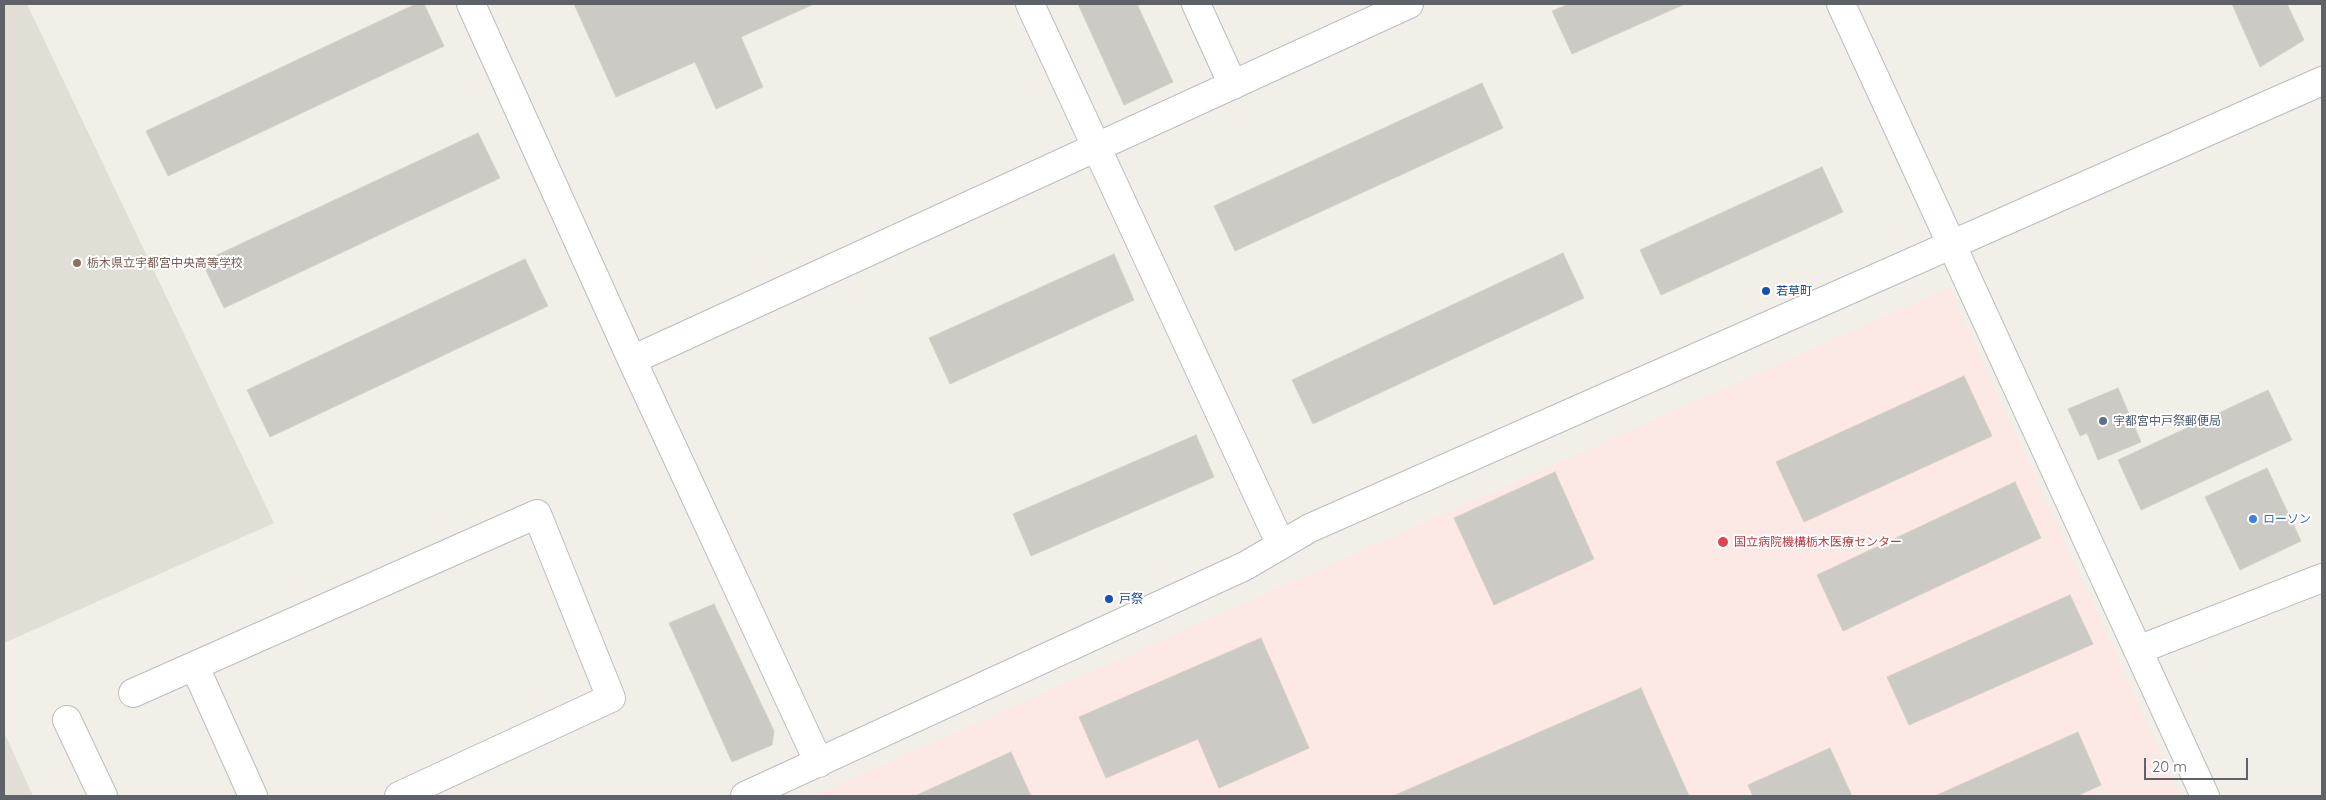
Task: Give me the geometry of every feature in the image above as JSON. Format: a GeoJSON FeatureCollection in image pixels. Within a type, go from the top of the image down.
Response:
{"type":"FeatureCollection","features":[{"type":"Feature","properties":{"kind":"street"},"geometry":{"type":"LineString","coordinates":[[471,4],[632,360],[819,763]]}},
{"type":"Feature","properties":{"kind":"street"},"geometry":{"type":"LineString","coordinates":[[1030,4],[1095,148],[1281,545]]}},
{"type":"Feature","properties":{"kind":"street"},"geometry":{"type":"LineString","coordinates":[[1196,4],[1232,85]]}},
{"type":"Feature","properties":{"kind":"street"},"geometry":{"type":"LineString","coordinates":[[632,360],[1409,4]]}},
{"type":"Feature","properties":{"kind":"street"},"geometry":{"type":"LineString","coordinates":[[1841,4],[2205,796]]}},
{"type":"Feature","properties":{"kind":"street"},"geometry":{"type":"LineString","coordinates":[[745,796],[1245,566],[1310,528],[2322,81]]}},
{"type":"Feature","properties":{"kind":"street"},"geometry":{"type":"LineString","coordinates":[[133,692],[195,667],[537,514],[611,698],[399,796]]}},
{"type":"Feature","properties":{"kind":"street"},"geometry":{"type":"LineString","coordinates":[[2138,650],[2322,578]]}},
{"type":"Feature","properties":{"kind":"street"},"geometry":{"type":"LineString","coordinates":[[195,667],[253,796]]}},
{"type":"Feature","properties":{"kind":"street"},"geometry":{"type":"LineString","coordinates":[[67,720],[103,796]]}},
{"type":"Feature","properties":{"kind":"shaded area","name":"栃木県立宇都宮中央高等学校"},"geometry":{"type":"Polygon","coordinates":[[[4,4],[27,4],[274,523],[4,643],[4,4]]]}},
{"type":"Feature","properties":{"kind":"shaded area","name":"国立病院機構栃木医療センター"},"geometry":{"type":"Polygon","coordinates":[[[1949,288],[2180,796],[814,796],[1949,288]]]}},
{"type":"Feature","properties":{"kind":"shaded area"},"geometry":{"type":"Polygon","coordinates":[[[4,732],[33,796],[4,796],[4,732]]]}},
{"type":"Feature","properties":{"kind":"building"},"geometry":{"type":"Polygon","coordinates":[[[416,4],[424,4],[444,46],[168,176],[146,131],[416,4]]]}},
{"type":"Feature","properties":{"kind":"building"},"geometry":{"type":"Polygon","coordinates":[[[574,4],[814,4],[741,37],[763,87],[716,109],[695,62],[616,97],[574,4]]]}},
{"type":"Feature","properties":{"kind":"building"},"geometry":{"type":"Polygon","coordinates":[[[1078,4],[1137,4],[1173,82],[1124,105],[1078,4]]]}},
{"type":"Feature","properties":{"kind":"building"},"geometry":{"type":"Polygon","coordinates":[[[1569,4],[1685,4],[1572,54],[1552,11],[1569,4]]]}},
{"type":"Feature","properties":{"kind":"building"},"geometry":{"type":"Polygon","coordinates":[[[2232,4],[2287,4],[2304,40],[2260,67],[2232,4]]]}},
{"type":"Feature","properties":{"kind":"building"},"geometry":{"type":"Polygon","coordinates":[[[1482,83],[1503,128],[1235,251],[1214,206],[1482,83]]]}},
{"type":"Feature","properties":{"kind":"building"},"geometry":{"type":"Polygon","coordinates":[[[478,133],[500,178],[224,308],[202,262],[478,133]]]}},
{"type":"Feature","properties":{"kind":"building"},"geometry":{"type":"Polygon","coordinates":[[[1822,167],[1843,212],[1661,295],[1640,250],[1822,167]]]}},
{"type":"Feature","properties":{"kind":"building"},"geometry":{"type":"Polygon","coordinates":[[[1563,253],[1584,298],[1313,424],[1292,380],[1563,253]]]}},
{"type":"Feature","properties":{"kind":"building"},"geometry":{"type":"Polygon","coordinates":[[[1114,254],[1134,300],[950,384],[929,338],[1114,254]]]}},
{"type":"Feature","properties":{"kind":"building"},"geometry":{"type":"Polygon","coordinates":[[[525,259],[548,306],[270,437],[247,390],[525,259]]]}},
{"type":"Feature","properties":{"kind":"building"},"geometry":{"type":"Polygon","coordinates":[[[1964,376],[1992,436],[1804,522],[1776,462],[1964,376]]]}},
{"type":"Feature","properties":{"kind":"building","name":"宇都宮中戸祭郵便局"},"geometry":{"type":"Polygon","coordinates":[[[2118,388],[2141,442],[2098,460],[2087,433],[2080,436],[2068,409],[2118,388]]]}},
{"type":"Feature","properties":{"kind":"building"},"geometry":{"type":"Polygon","coordinates":[[[2268,390],[2292,440],[2141,510],[2118,460],[2268,390]]]}},
{"type":"Feature","properties":{"kind":"building"},"geometry":{"type":"Polygon","coordinates":[[[1196,435],[1214,477],[1031,556],[1013,514],[1196,435]]]}},
{"type":"Feature","properties":{"kind":"building","name":"ローソン"},"geometry":{"type":"Polygon","coordinates":[[[2267,468],[2301,541],[2240,570],[2205,497],[2267,468]]]}},
{"type":"Feature","properties":{"kind":"building"},"geometry":{"type":"Polygon","coordinates":[[[1555,472],[1594,559],[1494,605],[1454,518],[1555,472]]]}},
{"type":"Feature","properties":{"kind":"building"},"geometry":{"type":"Polygon","coordinates":[[[2015,482],[2041,538],[1843,631],[1817,575],[2015,482]]]}},
{"type":"Feature","properties":{"kind":"building"},"geometry":{"type":"Polygon","coordinates":[[[2070,595],[2093,644],[1909,725],[1887,677],[2070,595]]]}},
{"type":"Feature","properties":{"kind":"building"},"geometry":{"type":"Polygon","coordinates":[[[714,604],[774,731],[772,745],[732,762],[669,623],[714,604]]]}},
{"type":"Feature","properties":{"kind":"building"},"geometry":{"type":"Polygon","coordinates":[[[1261,638],[1309,748],[1219,788],[1198,739],[1106,778],[1079,717],[1261,638]]]}},
{"type":"Feature","properties":{"kind":"building"},"geometry":{"type":"Polygon","coordinates":[[[1641,688],[1689,796],[1393,796],[1641,688]]]}},
{"type":"Feature","properties":{"kind":"building"},"geometry":{"type":"Polygon","coordinates":[[[2078,732],[2101,785],[2077,796],[1935,796],[2078,732]]]}},
{"type":"Feature","properties":{"kind":"building"},"geometry":{"type":"Polygon","coordinates":[[[1830,748],[1852,796],[1753,796],[1748,785],[1830,748]]]}},
{"type":"Feature","properties":{"kind":"building"},"geometry":{"type":"Polygon","coordinates":[[[1011,752],[1031,796],[915,796],[1011,752]]]}},
{"type":"Feature","properties":{"kind":"place","name":"栃木県立宇都宮中央高等学校"},"geometry":{"type":"Point","coordinates":[77,263]}},
{"type":"Feature","properties":{"kind":"place","name":"若草町"},"geometry":{"type":"Point","coordinates":[1766,291]}},
{"type":"Feature","properties":{"kind":"place","name":"宇都宮中戸祭郵便局"},"geometry":{"type":"Point","coordinates":[2103,421]}},
{"type":"Feature","properties":{"kind":"place","name":"ローソン"},"geometry":{"type":"Point","coordinates":[2253,519]}},
{"type":"Feature","properties":{"kind":"place","name":"国立病院機構栃木医療センター"},"geometry":{"type":"Point","coordinates":[1723,542]}},
{"type":"Feature","properties":{"kind":"place","name":"戸祭"},"geometry":{"type":"Point","coordinates":[1109,599]}}]}
